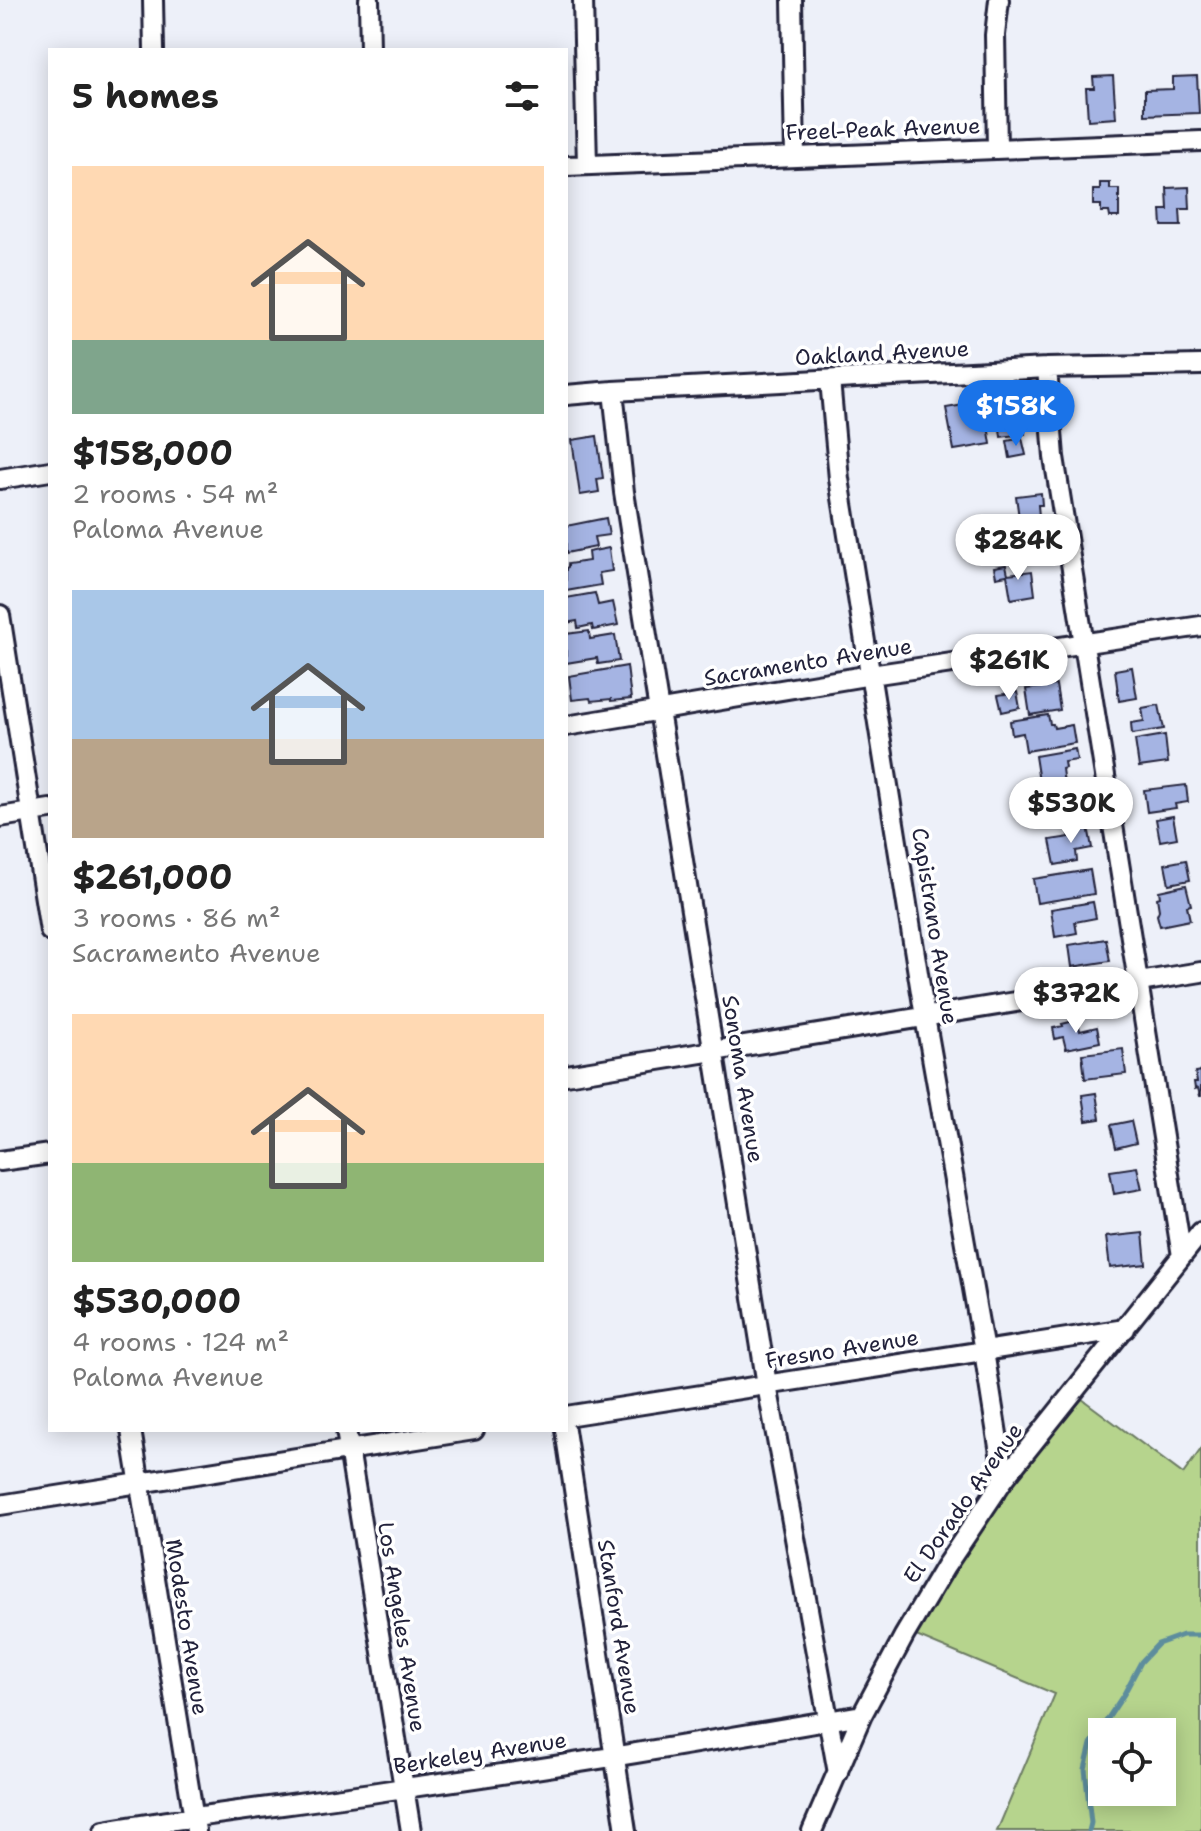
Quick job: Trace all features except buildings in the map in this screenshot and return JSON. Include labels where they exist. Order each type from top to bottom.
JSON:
[{"type":"street","points":[[153,0],[154,48]]},
{"type":"street","points":[[369,0],[370,48]]},
{"type":"street","points":[[583,0],[587,165]]},
{"type":"street","points":[[792,0],[795,157]]},
{"type":"street","points":[[997,148],[995,35],[999,0]]},
{"type":"street","name":"Freel-Peak Avenue","points":[[568,166],[1201,141]]},
{"type":"street","name":"Oakland Avenue","points":[[568,395],[1047,368],[1201,365]]},
{"type":"street","points":[[1047,368],[1054,457],[1182,1256]]},
{"type":"street","name":"Capistrano Avenue","points":[[830,380],[839,479],[925,1017],[1004,1479]]},
{"type":"street","name":"Sonoma Avenue","points":[[613,391],[624,492],[767,1385],[838,1773]]},
{"type":"street","points":[[0,479],[48,471]]},
{"type":"street","points":[[0,615],[41,810],[48,904]]},
{"type":"street","name":"Sacramento Avenue","points":[[568,726],[871,675],[1201,626]]},
{"type":"street","points":[[0,817],[41,810]]},
{"type":"street","points":[[568,1075],[1201,972]]},
{"type":"street","points":[[0,1161],[48,1154]]},
{"type":"street","name":"El Dorado Avenue","points":[[812,1831],[862,1715],[945,1567],[1004,1479],[1201,1232]]},
{"type":"street","name":"Fresno Avenue","points":[[568,1416],[1125,1329]]},
{"type":"street","name":"Modesto Avenue","points":[[131,1432],[195,1823]]},
{"type":"street","name":"Los Angeles Avenue","points":[[346,1432],[411,1831]]},
{"type":"street","points":[[0,1505],[461,1432]]},
{"type":"street","name":"Stanford Avenue","points":[[565,1432],[626,1831]]},
{"type":"street","name":"Berkeley Avenue","points":[[104,1831],[195,1823],[862,1715]]},
{"type":"green space","points":[[1082,1399],[1183,1474],[1201,1449],[1201,1831],[997,1831],[1055,1694],[909,1633],[941,1579]]},
{"type":"waterway","points":[[1089,1831],[1091,1823],[1085,1769],[1091,1744],[1141,1662],[1158,1644],[1183,1635],[1201,1635]]}]
